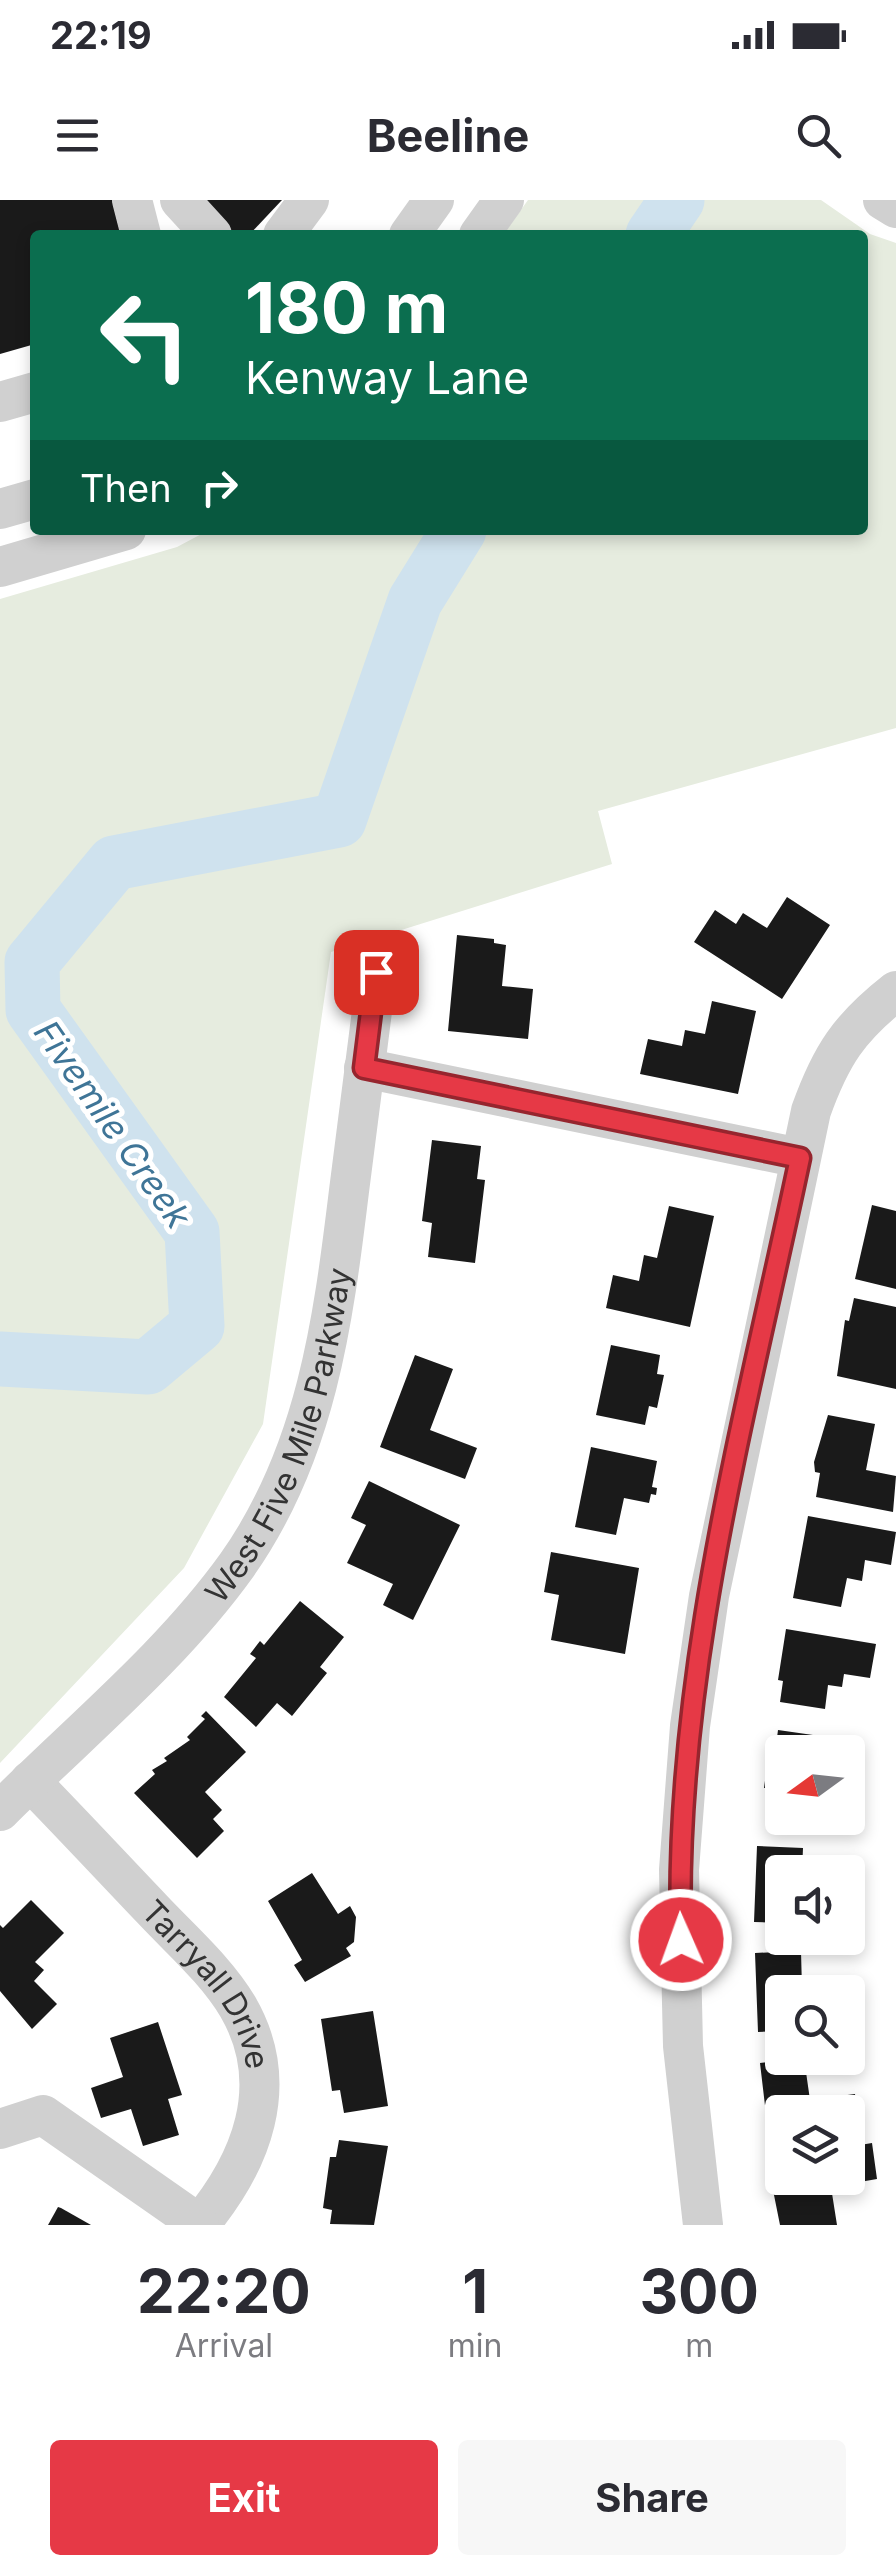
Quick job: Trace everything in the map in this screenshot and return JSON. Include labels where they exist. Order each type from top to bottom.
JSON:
[{"type":"street","points":[[132,200],[140,230]]},
{"type":"street","points":[[180,200],[207,230]]},
{"type":"street","points":[[287,230],[309,200]]},
{"type":"street","points":[[413,230],[434,200]]},
{"type":"street","points":[[483,230],[504,200]]},
{"type":"street","points":[[883,200],[896,208]]},
{"type":"street","points":[[0,402],[30,393]]},
{"type":"street","points":[[0,509],[30,500]]},
{"type":"street","points":[[0,567],[109,535]]},
{"type":"street","name":"West Five Mile Parkway","points":[[0,1811],[177,1639],[237,1564],[283,1487],[319,1390],[337,1291],[376,972]]},
{"type":"street","points":[[703,2225],[690,2131],[679,1870],[690,1726],[709,1596],[800,1158],[827,1066],[857,1022],[896,992]]},
{"type":"street","points":[[364,1068],[800,1158]]},
{"type":"street","name":"Tarryall Drive","points":[[30,1780],[211,1971],[239,2009],[257,2063],[257,2115],[248,2154],[230,2188],[199,2224]]},
{"type":"street","points":[[0,2129],[43,2116],[199,2224]]},
{"type":"shaded area","points":[[528,200],[821,200],[864,230],[507,230]]},
{"type":"shaded area","points":[[868,233],[896,243],[896,728],[598,811],[612,864],[331,952],[263,1424],[184,1568],[0,1763],[0,599],[177,547],[200,535],[868,535]]},
{"type":"building","points":[[0,200],[112,200],[120,230],[30,230],[30,345],[0,354]]},
{"type":"building","points":[[197,200],[282,200],[254,230],[230,230]]},
{"type":"building","points":[[787,897],[830,925],[782,999],[694,942],[715,910],[736,924],[743,913],[767,928]]},
{"type":"building","points":[[457,935],[494,939],[494,943],[506,945],[502,986],[533,989],[528,1039],[448,1031]]},
{"type":"building","points":[[712,1001],[756,1011],[738,1094],[640,1074],[648,1039],[682,1046],[685,1030],[705,1034]]},
{"type":"building","points":[[432,1140],[481,1146],[477,1179],[485,1180],[475,1263],[428,1257],[432,1223],[422,1221]]},
{"type":"building","points":[[872,1205],[896,1211],[896,1289],[855,1279]]},
{"type":"building","points":[[669,1206],[714,1216],[690,1327],[606,1308],[613,1275],[639,1281],[644,1255],[657,1258]]},
{"type":"building","points":[[854,1298],[896,1307],[896,1389],[837,1376],[845,1320],[849,1321]]},
{"type":"building","points":[[611,1345],[660,1355],[657,1374],[664,1375],[657,1408],[649,1406],[645,1425],[596,1415]]},
{"type":"building","points":[[415,1355],[453,1369],[430,1430],[477,1448],[465,1479],[380,1447]]},
{"type":"building","points":[[828,1415],[875,1424],[866,1470],[896,1476],[893,1512],[816,1497],[820,1473],[815,1472],[814,1462]]},
{"type":"building","points":[[591,1447],[657,1461],[652,1487],[657,1488],[656,1495],[651,1494],[649,1503],[624,1498],[616,1535],[575,1527]]},
{"type":"building","points":[[369,1481],[460,1525],[413,1620],[383,1605],[393,1584],[347,1563],[366,1525],[351,1518]]},
{"type":"building","points":[[808,1516],[896,1532],[891,1565],[865,1560],[862,1581],[847,1578],[841,1607],[793,1598]]},
{"type":"building","points":[[551,1552],[639,1568],[625,1654],[551,1640],[559,1595],[544,1592]]},
{"type":"building","points":[[300,1601],[344,1637],[320,1667],[327,1673],[292,1716],[277,1703],[256,1727],[224,1697],[256,1658],[250,1654],[260,1641],[264,1645]]},
{"type":"building","points":[[786,1629],[876,1644],[870,1678],[844,1674],[842,1687],[828,1685],[825,1709],[780,1702],[783,1681],[778,1680]]},
{"type":"building","points":[[206,1711],[246,1752],[205,1792],[222,1810],[213,1819],[224,1831],[197,1858],[134,1793],[155,1774],[152,1770],[167,1761],[164,1758],[190,1740],[187,1737],[205,1719],[201,1716]]},
{"type":"building","points":[[778,1730],[813,1735],[777,1735]]},
{"type":"building","points":[[757,1846],[803,1848],[803,1855],[765,1855],[765,1922],[754,1922]]},
{"type":"building","points":[[312,1873],[338,1914],[350,1906],[356,1917],[354,1942],[346,1948],[351,1956],[305,1982],[294,1965],[302,1960],[268,1901]]},
{"type":"building","points":[[31,1900],[64,1933],[35,1962],[44,1970],[34,1981],[57,2004],[32,2029],[0,1991],[0,1925],[3,1928]]},
{"type":"building","points":[[755,1953],[801,1955],[802,1975],[765,1975],[765,2032],[758,2032]]},
{"type":"building","points":[[373,2011],[388,2106],[344,2113],[340,2090],[332,2091],[321,2019]]},
{"type":"building","points":[[158,2022],[182,2095],[168,2099],[179,2135],[143,2146],[131,2109],[101,2118],[91,2088],[123,2077],[110,2038]]},
{"type":"building","points":[[765,2062],[765,2075],[806,2075],[809,2095],[765,2095],[765,2106],[760,2063]]},
{"type":"building","points":[[339,2140],[388,2146],[374,2225],[330,2224],[332,2210],[323,2208],[330,2157],[336,2157]]},
{"type":"building","points":[[872,2143],[877,2179],[865,2181],[865,2144]]},
{"type":"building","points":[[774,2195],[832,2195],[837,2225],[780,2225]]},
{"type":"building","points":[[61,2208],[91,2225],[48,2225]]},
{"type":"waterway","name":"Fivemile Creek","points":[[656,230],[677,200]]},
{"type":"waterway","name":"Fivemile Creek","points":[[0,1359],[148,1367],[197,1326],[192,1232],[33,1010],[32,962],[114,863],[339,820],[415,601],[456,535]]},
{"type":"route","points":[[376,972],[364,1068],[800,1158],[709,1596],[690,1726],[679,1870],[681,1940]]}]
